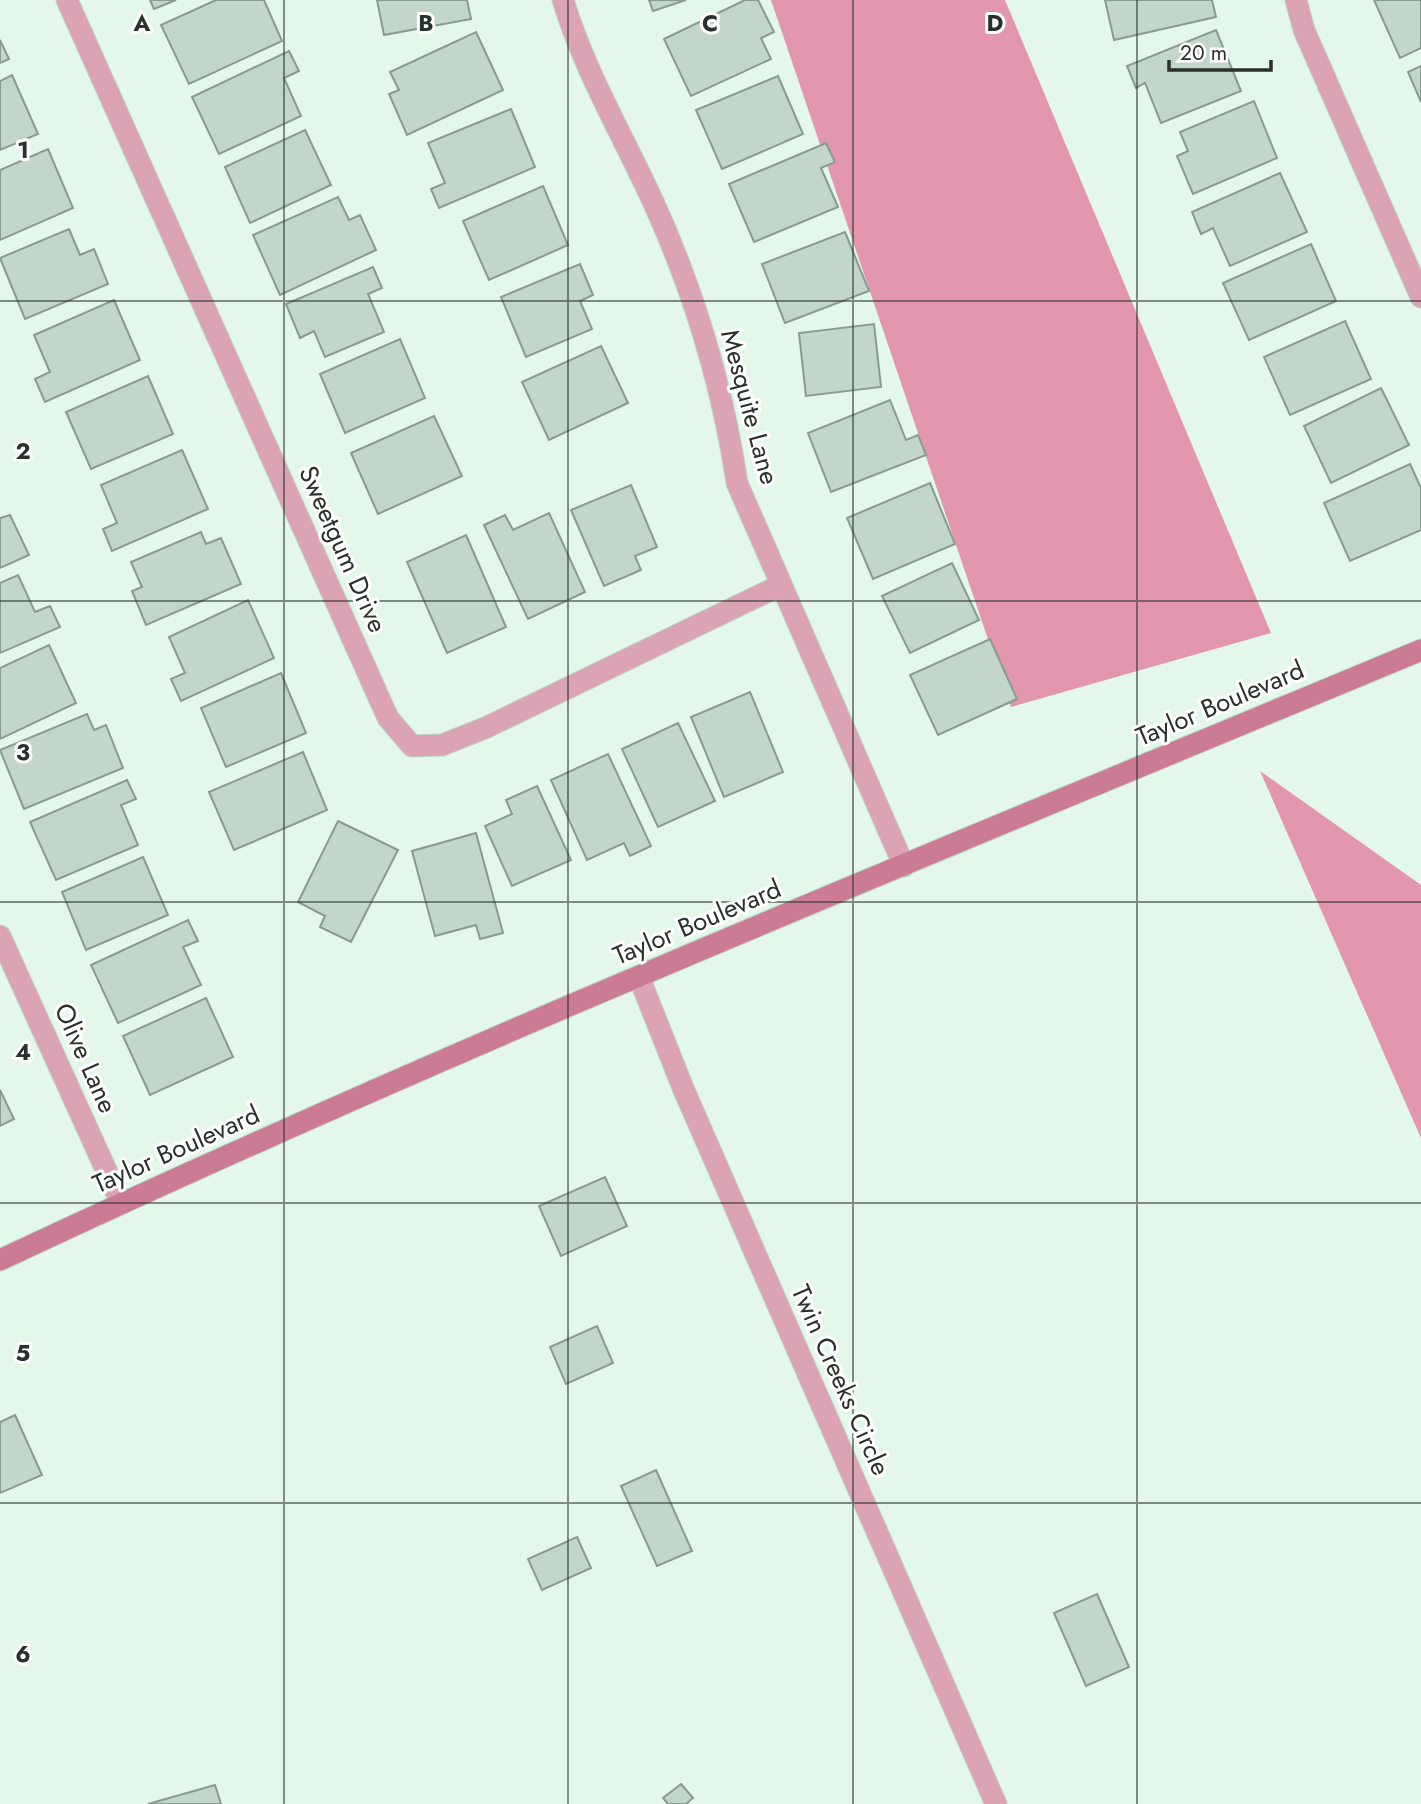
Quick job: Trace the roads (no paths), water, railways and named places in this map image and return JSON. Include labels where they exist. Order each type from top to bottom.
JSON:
[{"type":"street","name":"Sweetgum Drive","points":[[67,0],[388,718],[412,746],[442,745],[485,728],[781,585]]},
{"type":"street","name":"Mesquite Lane","points":[[563,0],[576,43],[657,210],[691,299],[728,422],[737,483],[904,866]]},
{"type":"street","points":[[1296,0],[1304,30],[1421,297]]},
{"type":"street","name":"Taylor Boulevard","points":[[0,1260],[121,1203],[639,977],[1421,650]]},
{"type":"street","name":"Olive Lane","points":[[0,936],[121,1203]]},
{"type":"street","name":"Twin Creeks Circle","points":[[639,977],[683,1088],[996,1804]]}]
